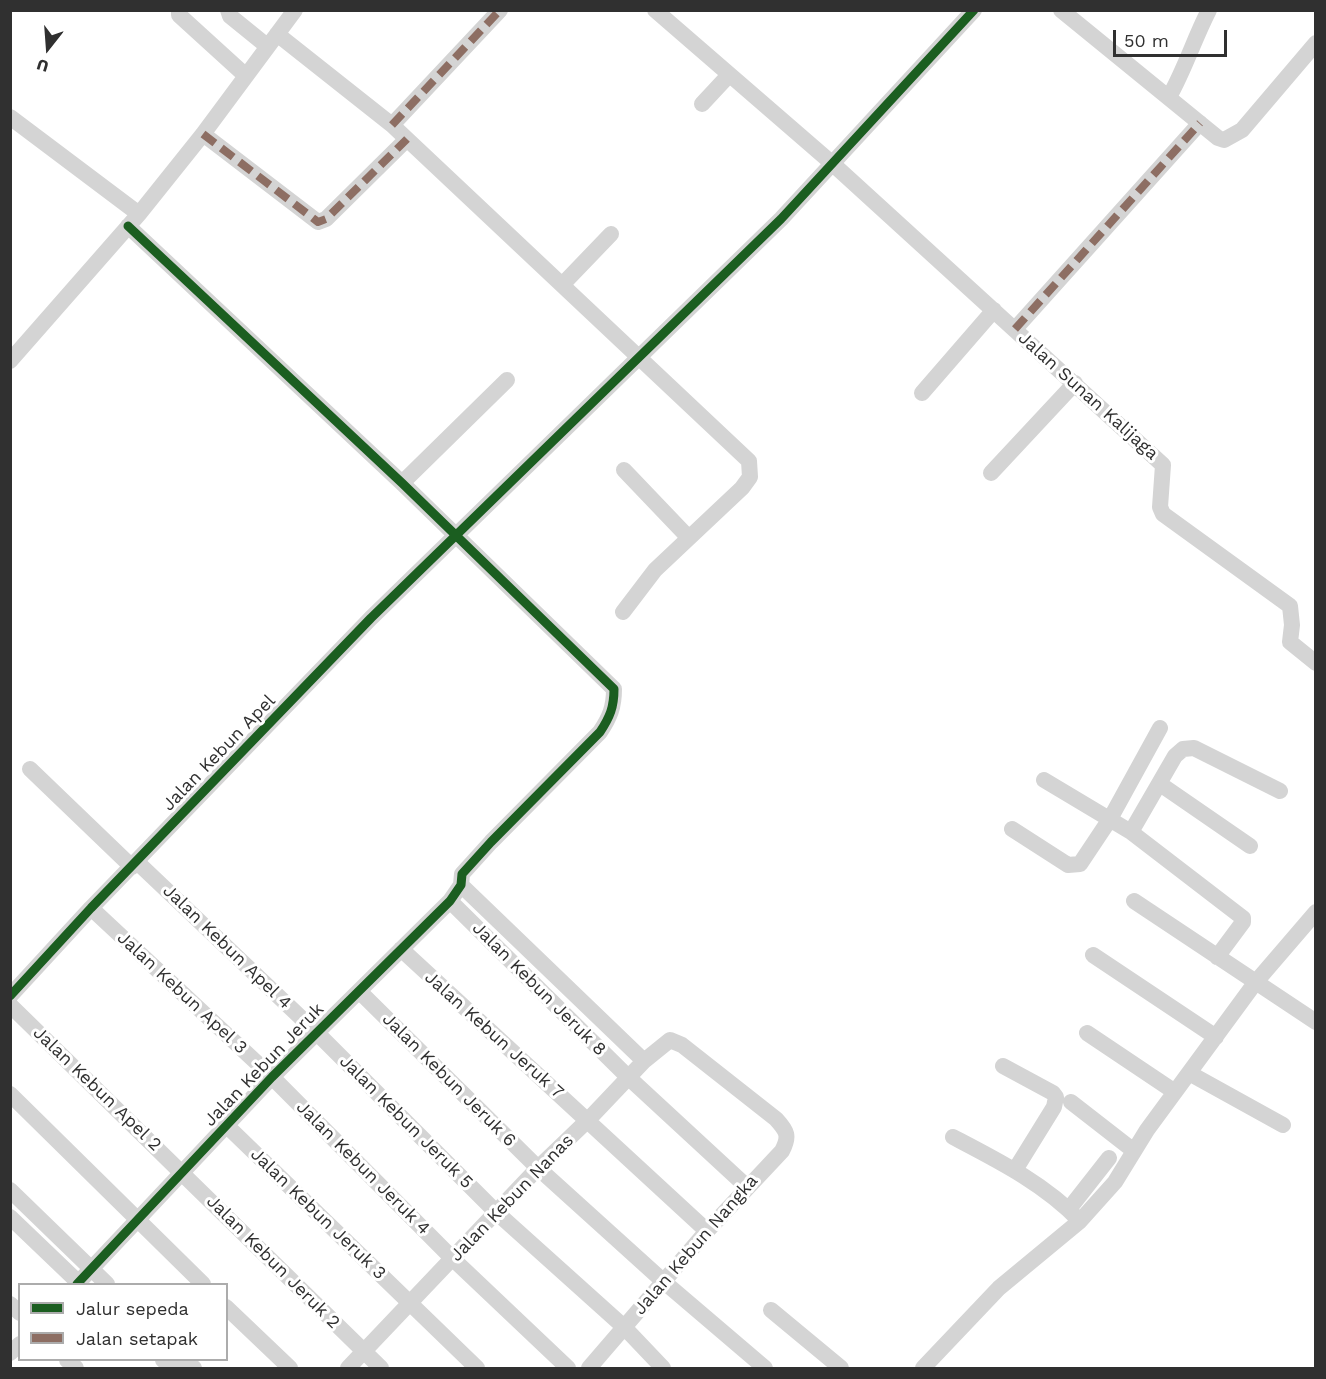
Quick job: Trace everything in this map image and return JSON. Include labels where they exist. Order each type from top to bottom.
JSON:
[{"type":"street","points":[[179,10],[179,15],[246,76]]},
{"type":"street","points":[[228,10],[230,16],[272,40],[392,125],[749,461],[750,477],[742,488],[687,537],[655,570],[623,612]]},
{"type":"street","points":[[10,361],[133,220],[203,134],[295,10]]},
{"type":"street","points":[[392,125],[500,10]]},
{"type":"street","name":"Jalan Sunan Kalijaga","points":[[655,10],[834,165],[1163,465],[1160,507],[1163,514],[1286,602],[1292,615],[1290,642],[1316,663]]},
{"type":"street","name":"Jalan Kebun Apel","points":[[10,996],[91,908],[371,618],[641,358],[834,165],[974,10]]},
{"type":"street","points":[[1061,10],[1218,138],[1230,139],[1242,130],[1316,43]]},
{"type":"street","points":[[1169,97],[1185,70],[1191,45],[1209,10]]},
{"type":"street","points":[[702,104],[729,75]]},
{"type":"street","points":[[10,117],[133,220],[455,535]]},
{"type":"street","points":[[1015,328],[1200,123]]},
{"type":"street","points":[[203,134],[318,222],[326,219],[407,139]]},
{"type":"street","points":[[562,285],[611,234]]},
{"type":"street","points":[[922,393],[994,310]]},
{"type":"street","points":[[402,483],[507,380]]},
{"type":"street","points":[[991,473],[1075,383]]},
{"type":"street","points":[[624,470],[687,537]]},
{"type":"street","name":"Jalan Kebun Jeruk","points":[[79,1283],[272,1077],[450,901],[461,885],[462,874],[600,732],[610,718],[614,703],[614,689],[455,535]]},
{"type":"street","points":[[1012,829],[1068,865],[1080,864],[1110,819],[1160,729]]},
{"type":"street","points":[[1131,832],[1175,756],[1182,749],[1194,748],[1280,791]]},
{"type":"street","name":"Jalan Kebun Apel 4","points":[[30,769],[316,1032]]},
{"type":"street","points":[[1044,780],[1131,832],[1243,918],[1243,922],[1217,957]]},
{"type":"street","points":[[1160,784],[1250,846]]},
{"type":"street","points":[[461,885],[644,1061]]},
{"type":"street","name":"Jalan Kebun Jeruk 8","points":[[450,901],[628,1077],[746,1186]]},
{"type":"street","points":[[1134,901],[1316,1022]]},
{"type":"street","name":"Jalan Kebun Apel 3","points":[[91,908],[272,1077]]},
{"type":"street","points":[[923,1368],[999,1288],[1075,1215],[1115,1182],[1134,1150],[1255,983],[1316,912]]},
{"type":"street","name":"Jalan Kebun Jeruk 7","points":[[401,949],[706,1230]]},
{"type":"street","points":[[1093,955],[1216,1037]]},
{"type":"street","name":"Jalan Kebun Jeruk 6","points":[[360,992],[538,1168],[663,1281],[765,1368]]},
{"type":"street","name":"Jalan Kebun Apel 2","points":[[10,1005],[183,1172]]},
{"type":"street","name":"Jalan Kebun Jeruk 5","points":[[316,1032],[496,1212],[624,1327],[663,1368]]},
{"type":"street","points":[[1087,1033],[1175,1092]]},
{"type":"street","name":"Jalan Kebun Nanas","points":[[348,1368],[538,1168],[664,1042],[670,1040],[682,1045],[776,1119]]},
{"type":"street","points":[[1003,1066],[1053,1093],[1056,1097],[1054,1107],[1015,1170]]},
{"type":"street","points":[[1189,1073],[1283,1125]]},
{"type":"street","name":"Jalan Kebun Jeruk 4","points":[[272,1077],[453,1259],[568,1368]]},
{"type":"street","points":[[10,1094],[202,1283]]},
{"type":"street","points":[[1071,1102],[1134,1150]]},
{"type":"street","name":"Jalan Kebun Nangka","points":[[589,1368],[706,1230],[782,1151],[787,1141],[787,1131],[776,1119]]},
{"type":"street","name":"Jalan Kebun Jeruk 3","points":[[227,1126],[477,1368]]},
{"type":"street","points":[[953,1137],[1015,1170],[1075,1215]]},
{"type":"street","points":[[1075,1215],[1110,1158]]},
{"type":"street","name":"Jalan Kebun Jeruk 2","points":[[183,1172],[381,1368]]},
{"type":"street","points":[[10,1191],[106,1283]]},
{"type":"street","points":[[10,1217],[77,1283]]},
{"type":"street","points":[[228,1309],[290,1368]]},
{"type":"street","points":[[771,1310],[841,1368]]},
{"type":"marked path","points":[[392,125],[500,10]]},
{"type":"marked path","points":[[1015,329],[1200,123]]},
{"type":"marked path","points":[[203,134],[318,222],[326,219],[407,139]]},
{"type":"cycle path","points":[[10,996],[91,908],[371,618],[781,219],[974,10]]},
{"type":"cycle path","points":[[78,1283],[272,1077],[450,901],[461,885],[462,874],[600,732],[611,712],[614,695],[614,689],[402,483],[128,226]]}]
